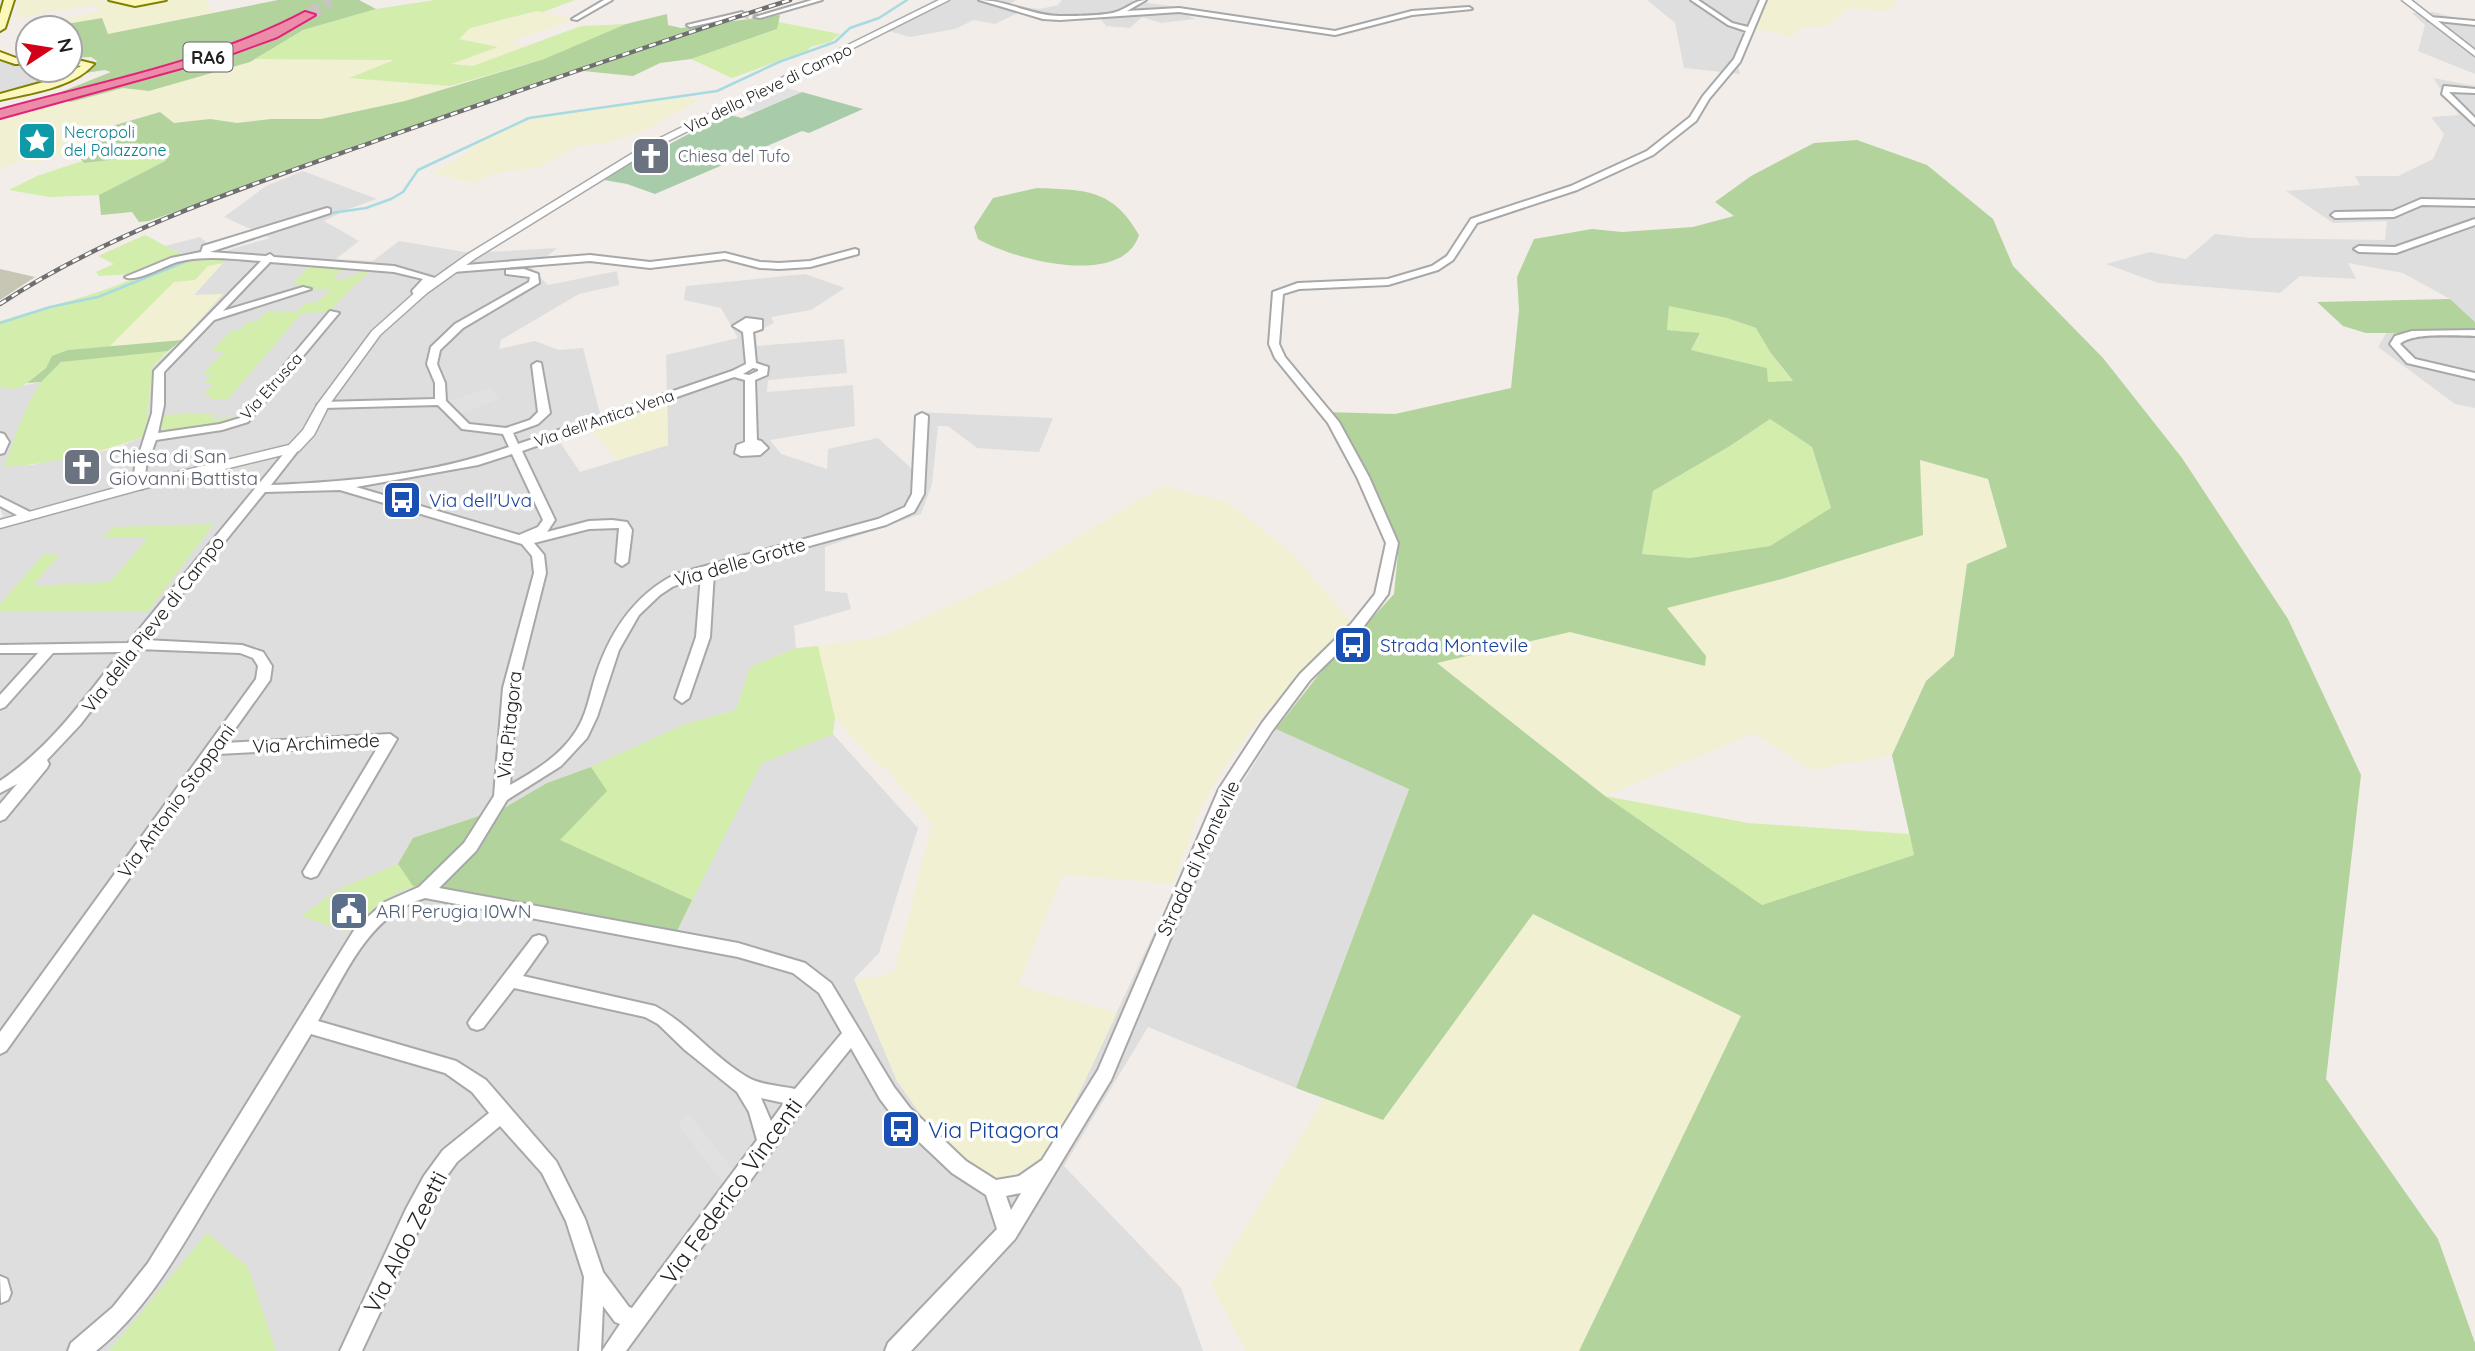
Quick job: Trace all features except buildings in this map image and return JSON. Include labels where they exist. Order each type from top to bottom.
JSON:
[{"type":"highway","name":"RA6","points":[[102,86],[218,50],[260,33],[294,14]]},
{"type":"highway","name":"RA6","points":[[0,113],[229,50],[309,16]]},
{"type":"main road","points":[[1,27],[9,0]]},
{"type":"main road","points":[[114,0],[135,3],[161,0]]},
{"type":"main road","points":[[0,97],[41,84]]},
{"type":"street","points":[[575,19],[608,0]]},
{"type":"street","points":[[758,17],[819,0]]},
{"type":"street","name":"Via della Pieve di Campo","points":[[0,788],[53,749],[133,646],[309,432],[323,405],[376,333],[418,295],[549,207],[649,147],[945,0]]},
{"type":"street","points":[[982,0],[1043,17],[1179,10],[1335,33],[1412,13],[1469,9]]},
{"type":"street","points":[[1115,15],[1143,0]]},
{"type":"street","points":[[1694,0],[1730,24],[1750,30]]},
{"type":"street","name":"Strada di Montevile","points":[[896,1351],[1009,1232],[1105,1074],[1224,793],[1267,727],[1305,677],[1356,627],[1381,594],[1392,543],[1363,477],[1333,422],[1280,358],[1274,344],[1278,292],[1298,286],[1388,282],[1435,268],[1450,258],[1474,221],[1574,188],[1650,153],[1693,119],[1706,97],[1737,60],[1763,0]]},
{"type":"street","points":[[2406,0],[2475,54]]},
{"type":"street","points":[[691,25],[742,14]]},
{"type":"street","points":[[2430,19],[2475,23]]},
{"type":"street","points":[[2475,91],[2447,88],[2445,92],[2475,123]]},
{"type":"street","points":[[2335,215],[2395,214],[2421,202],[2475,203]]},
{"type":"street","points":[[205,254],[206,248],[327,211]]},
{"type":"street","points":[[2359,248],[2396,250],[2475,222]]},
{"type":"street","points":[[449,272],[590,258],[650,265],[725,256],[760,265],[779,266],[810,264],[855,252]]},
{"type":"street","points":[[130,277],[174,260],[205,254],[270,257],[394,269],[430,278],[417,291],[418,295]]},
{"type":"street","points":[[138,486],[139,466],[151,437],[162,396],[159,371],[270,257]]},
{"type":"street","points":[[323,405],[441,402],[440,383],[432,364],[435,349],[459,326],[534,284],[535,276],[524,272],[449,272]]},
{"type":"street","points":[[210,318],[306,289]]},
{"type":"street","name":"Via Etrusca","points":[[151,437],[244,420],[334,313]]},
{"type":"street","points":[[736,373],[743,378],[750,378],[765,370],[763,367],[751,365],[748,330]]},
{"type":"street","points":[[2475,333],[2412,334],[2399,338],[2395,344],[2411,361],[2475,376]]},
{"type":"street","points":[[507,431],[534,422],[544,413],[537,365]]},
{"type":"street","name":"Via dell'Antica Vena","points":[[441,402],[466,427],[507,431],[515,449],[736,373],[738,369],[751,365]]},
{"type":"street","points":[[750,378],[751,443]]},
{"type":"street","name":"Via delle Grotte","points":[[502,796],[556,763],[581,735],[593,711],[607,664],[636,608],[660,586],[882,522],[910,509],[918,494],[922,416]]},
{"type":"street","points":[[0,436],[3,442],[0,451]]},
{"type":"street","points":[[0,524],[138,486],[294,448]]},
{"type":"street","points":[[262,489],[341,486],[478,462],[515,449],[549,520],[542,530],[523,540]]},
{"type":"street","points":[[248,459],[264,459],[275,473]]},
{"type":"street","points":[[341,486],[523,540],[586,526],[616,523],[623,525],[626,530],[622,562]]},
{"type":"street","points":[[0,501],[27,516]]},
{"type":"street","name":"Via Pitagora","points":[[425,892],[470,847],[502,796],[510,688],[540,573],[538,555],[523,540]]},
{"type":"street","points":[[682,698],[703,636],[708,570]]},
{"type":"street","points":[[0,649],[133,646]]},
{"type":"street","name":"Via Antonio Stoppani","points":[[0,1046],[263,680],[265,666],[258,655],[242,649],[133,646]]},
{"type":"street","points":[[0,704],[49,649]]},
{"type":"street","name":"Via Archimede","points":[[213,749],[390,739],[311,872]]},
{"type":"street","points":[[0,815],[53,749]]},
{"type":"street","points":[[79,1351],[124,1310],[149,1276],[307,1025],[362,932],[379,913],[395,902],[425,892],[738,950],[799,968],[825,988],[903,1114],[960,1167],[994,1189],[1009,1232]]},
{"type":"street","points":[[477,1023],[539,942]]},
{"type":"street","points":[[510,980],[649,1011],[664,1019],[691,1045],[744,1086],[758,1110],[768,1141]]},
{"type":"street","points":[[307,1025],[450,1067],[479,1086],[550,1167],[575,1219],[594,1276],[622,1315],[636,1319]]},
{"type":"street","name":"Via Federico Vincenti","points":[[613,1351],[799,1098],[852,1034]]},
{"type":"street","points":[[744,1086],[799,1098]]},
{"type":"street","name":"Via Aldo Zeetti","points":[[351,1351],[431,1182],[450,1156],[501,1114]]},
{"type":"street","name":"Strada di Montevile","points":[[994,1189],[1023,1184],[1049,1166]]},
{"type":"street","points":[[590,1351],[594,1276]]},
{"type":"shaded area","points":[[945,0],[1016,0],[1008,5],[1040,9],[1058,5],[1062,0],[1143,0],[1140,2],[1171,6],[1195,19],[1161,23],[1142,17],[1130,28],[1106,26],[1099,17],[1060,18],[1022,11],[995,24],[974,20],[955,29],[910,37],[885,30]]},
{"type":"shaded area","points":[[1647,0],[1765,0],[1737,60],[1740,74],[1684,68],[1675,23]]},
{"type":"shaded area","points":[[2433,12],[2475,23],[2475,74],[2418,51],[2425,25],[2412,13]]},
{"type":"shaded area","points":[[0,61],[14,61],[14,84],[36,84],[0,95]]},
{"type":"shaded area","points":[[2433,78],[2475,86],[2475,322],[2450,299],[2403,273],[2348,263],[2356,279],[2300,276],[2280,293],[2158,283],[2106,264],[2150,252],[2186,259],[2215,234],[2251,238],[2385,240],[2387,221],[2333,223],[2286,191],[2360,185],[2355,176],[2398,176],[2433,159],[2444,134],[2431,117],[2459,115]]},
{"type":"shaded area","points":[[786,88],[802,92],[755,112],[739,108]]},
{"type":"shaded area","points":[[303,171],[377,199],[324,221],[359,241],[336,259],[373,261],[399,241],[471,253],[557,248],[532,269],[548,285],[617,271],[619,285],[579,294],[501,340],[499,349],[535,341],[559,350],[583,348],[602,421],[557,438],[580,472],[668,445],[666,355],[738,338],[721,308],[684,300],[686,286],[805,274],[845,288],[811,310],[771,317],[774,323],[756,332],[757,346],[844,339],[847,373],[768,380],[767,392],[853,385],[855,426],[770,440],[781,454],[827,469],[828,449],[878,438],[912,469],[917,412],[1053,418],[1039,452],[977,448],[948,426],[938,426],[932,484],[921,514],[825,547],[825,591],[847,593],[851,609],[794,626],[796,648],[750,667],[736,710],[685,724],[586,769],[547,783],[506,807],[414,838],[438,887],[464,894],[677,930],[761,763],[833,734],[918,828],[879,953],[854,979],[897,1081],[932,1129],[996,1180],[1020,1174],[1052,1150],[1177,884],[1188,886],[1228,806],[1276,729],[1409,788],[1296,1088],[1148,1027],[1064,1166],[1181,1288],[1203,1351],[0,1351],[0,518],[3,516],[0,508],[0,389],[2,385],[7,389],[41,382],[5,466],[32,465],[113,449],[145,436],[153,366],[182,340],[222,295],[193,296],[225,260],[179,253],[165,246],[200,237],[218,253],[270,238],[224,217],[266,186]]},
{"type":"shaded area","points":[[0,269],[35,277],[0,300]]},
{"type":"shaded area","points":[[2387,332],[2475,333],[2475,408],[2455,404],[2378,347]]},
{"type":"shaded area","points":[[490,388],[499,399],[455,416],[442,403]]},
{"type":"shaded area","points":[[689,1114],[734,1171],[723,1183],[678,1125]]},
{"type":"green space","points":[[19,0],[207,0],[211,15],[108,34],[101,19],[84,21],[84,15],[100,12],[92,5],[39,14],[17,14]]},
{"type":"green space","points":[[278,0],[359,0],[376,9],[303,30],[250,62],[149,91],[123,88],[71,102],[51,96],[111,72],[105,70],[85,73],[97,61],[91,57],[84,57],[84,21],[102,18],[108,34]]},
{"type":"green space","points":[[435,0],[575,0],[543,12],[537,11],[470,28],[459,39],[498,47],[451,64],[473,66],[581,26],[626,24],[544,59],[450,86],[349,78],[394,60],[255,59],[303,30],[376,9]]},
{"type":"green space","points":[[1769,0],[1898,0],[1887,12],[1850,7],[1828,26],[1800,28],[1791,37],[1754,28]]},
{"type":"green space","points":[[537,11],[575,19],[510,42],[525,47],[473,66],[449,64],[497,47],[458,39],[470,28]]},
{"type":"green space","points":[[667,14],[668,25],[681,28],[780,15],[777,29],[691,59],[660,63],[633,76],[573,70],[149,221],[139,222],[132,212],[101,215],[99,195],[165,161],[171,153],[84,163],[80,158],[102,150],[87,141],[88,133],[160,112],[174,123],[210,119],[237,123],[271,119],[321,119],[405,101],[544,59],[626,24]]},
{"type":"green space","points":[[778,22],[840,34],[830,42],[810,47],[732,78],[691,59],[777,29]]},
{"type":"green space","points":[[255,59],[396,60],[351,78],[450,86],[405,101],[321,119],[271,119],[237,123],[210,119],[174,123],[160,111],[115,123],[87,141],[95,145],[34,163],[21,161],[0,169],[0,118],[123,88],[149,91]]},
{"type":"green space","points":[[802,92],[863,109],[809,133],[802,131],[655,194],[627,184],[604,180],[640,157],[654,160],[662,156],[653,153],[726,114],[742,118]]},
{"type":"green space","points":[[681,98],[700,99],[649,128],[616,141],[575,147],[540,167],[492,174],[474,183],[433,173],[487,137],[523,121],[560,112]]},
{"type":"green space","points":[[1857,140],[1927,165],[1993,219],[2013,266],[2103,358],[2182,458],[2288,619],[2361,775],[2326,1079],[2438,1239],[2475,1343],[2475,1351],[1579,1351],[1741,1016],[1533,914],[1383,1120],[1296,1088],[1409,789],[1276,729],[1356,627],[1362,629],[1394,594],[1398,553],[1324,412],[1395,414],[1511,388],[1519,310],[1517,277],[1534,239],[1592,229],[1622,232],[1693,227],[1734,216],[1715,202],[1751,176],[1814,143]],"holes":[[[1669,306],[1727,318],[1756,328],[1770,352],[1793,381],[1768,382],[1767,368],[1691,350],[1700,333],[1667,330]],[[1770,419],[1812,447],[1831,508],[1770,546],[1690,558],[1642,554],[1653,491]],[[1920,460],[1988,479],[2007,547],[1967,564],[1954,656],[1926,681],[1892,755],[1914,855],[1762,905],[1605,796],[1437,663],[1570,632],[1705,666],[1706,656],[1667,608],[1782,579],[1923,535]]]},
{"type":"green space","points":[[172,152],[165,161],[99,195],[49,197],[9,190],[37,176],[82,161],[85,163]]},
{"type":"green space","points":[[1037,188],[1084,192],[1108,200],[1129,220],[1139,235],[1129,251],[1111,261],[1090,265],[1039,261],[978,239],[974,227],[993,198]]},
{"type":"green space","points":[[145,235],[179,253],[190,254],[130,274],[99,276],[96,272],[114,264],[98,256]]},
{"type":"green space","points":[[206,257],[226,260],[208,266],[195,280],[174,282],[109,347],[68,350],[19,388],[7,389],[2,386],[0,389],[0,321],[118,285],[165,266]]},
{"type":"green space","points":[[223,263],[194,295],[223,294],[182,340],[109,347],[174,282],[195,280],[208,266]]},
{"type":"green space","points":[[311,264],[346,267],[332,280],[371,270],[328,312],[302,313],[228,399],[209,400],[212,395],[204,395],[213,384],[203,384],[212,375],[203,374],[224,352],[211,352],[230,331],[240,330],[247,322],[257,321],[267,312],[298,311],[305,303],[318,302],[331,290],[311,289],[293,283]]},
{"type":"green space","points":[[2450,299],[2475,322],[2475,333],[2366,333],[2343,326],[2317,302]]},
{"type":"green space","points":[[1669,305],[1727,318],[1756,328],[1793,382],[1768,382],[1767,368],[1691,350],[1700,334],[1667,330]]},
{"type":"green space","points":[[182,340],[168,351],[61,362],[41,382],[27,383],[46,368],[52,356],[68,350]]},
{"type":"green space","points":[[168,351],[153,366],[145,436],[76,457],[4,467],[33,395],[50,370],[67,361]]},
{"type":"green space","points":[[667,400],[668,445],[618,460],[589,428]]},
{"type":"green space","points":[[214,413],[211,419],[243,417],[231,424],[157,434],[161,415]]},
{"type":"green space","points":[[1770,419],[1812,447],[1831,509],[1770,546],[1690,558],[1642,554],[1653,491]]},
{"type":"green space","points":[[1920,460],[1988,479],[2007,547],[1961,650],[1926,681],[1892,755],[1811,770],[1754,733],[1605,796],[1436,663],[1570,632],[1705,666],[1706,656],[1666,608],[1782,579]]},
{"type":"green space","points":[[1162,486],[1228,502],[1292,553],[1351,622],[1257,722],[1220,773],[1197,817],[1173,884],[1063,874],[1018,985],[1117,1013],[1052,1150],[1034,1166],[996,1180],[967,1164],[931,1129],[897,1081],[854,979],[879,978],[895,970],[932,823],[887,769],[874,761],[835,718],[818,646],[881,637],[1014,576]]},
{"type":"green space","points":[[214,524],[148,611],[0,612],[0,604],[44,554],[60,555],[32,586],[110,582],[148,538],[104,537],[113,527]]},
{"type":"green space","points":[[818,646],[835,718],[833,734],[761,764],[677,931],[428,887],[415,887],[397,893],[347,932],[301,916],[339,889],[398,864],[413,838],[506,807],[547,783],[586,769],[685,724],[736,710],[750,667],[796,648]]},
{"type":"green space","points":[[591,767],[607,791],[560,840],[692,900],[677,931],[516,906],[438,887],[413,886],[398,864],[413,838],[506,807],[547,783]]},
{"type":"green space","points":[[1605,796],[1748,823],[1909,834],[1914,855],[1762,905]]},
{"type":"green space","points":[[1533,914],[1742,1016],[1579,1351],[1246,1351],[1211,1284],[1324,1099],[1383,1120]]},
{"type":"green space","points":[[207,1233],[248,1267],[276,1351],[109,1351]]},
{"type":"waterway","points":[[325,214],[366,208],[391,199],[403,192],[418,170],[529,118],[717,91],[779,62],[835,42],[850,28],[879,18],[907,0]]},
{"type":"waterway","points":[[217,250],[271,233],[283,226]]},
{"type":"waterway","points":[[0,323],[50,307],[98,297],[192,259]]},
{"type":"tunnel","points":[[309,15],[330,0]]},
{"type":"tunnel","points":[[742,14],[758,17]]},
{"type":"railway","points":[[0,304],[91,252],[236,191],[586,68],[790,0]]},
{"type":"place","name":"Necropoli del Palazzone","points":[[37,141]]},
{"type":"place","name":"Chiesa del Tufo","points":[[651,156]]},
{"type":"place","name":"Chiesa di San Giovanni Battista","points":[[82,467]]},
{"type":"place","name":"Via dell'Uva","points":[[402,500]]},
{"type":"place","name":"Strada Montevile","points":[[1353,645]]},
{"type":"place","name":"ARI Perugia I0WN","points":[[349,911]]},
{"type":"place","name":"Via Pitagora","points":[[901,1129]]}]
